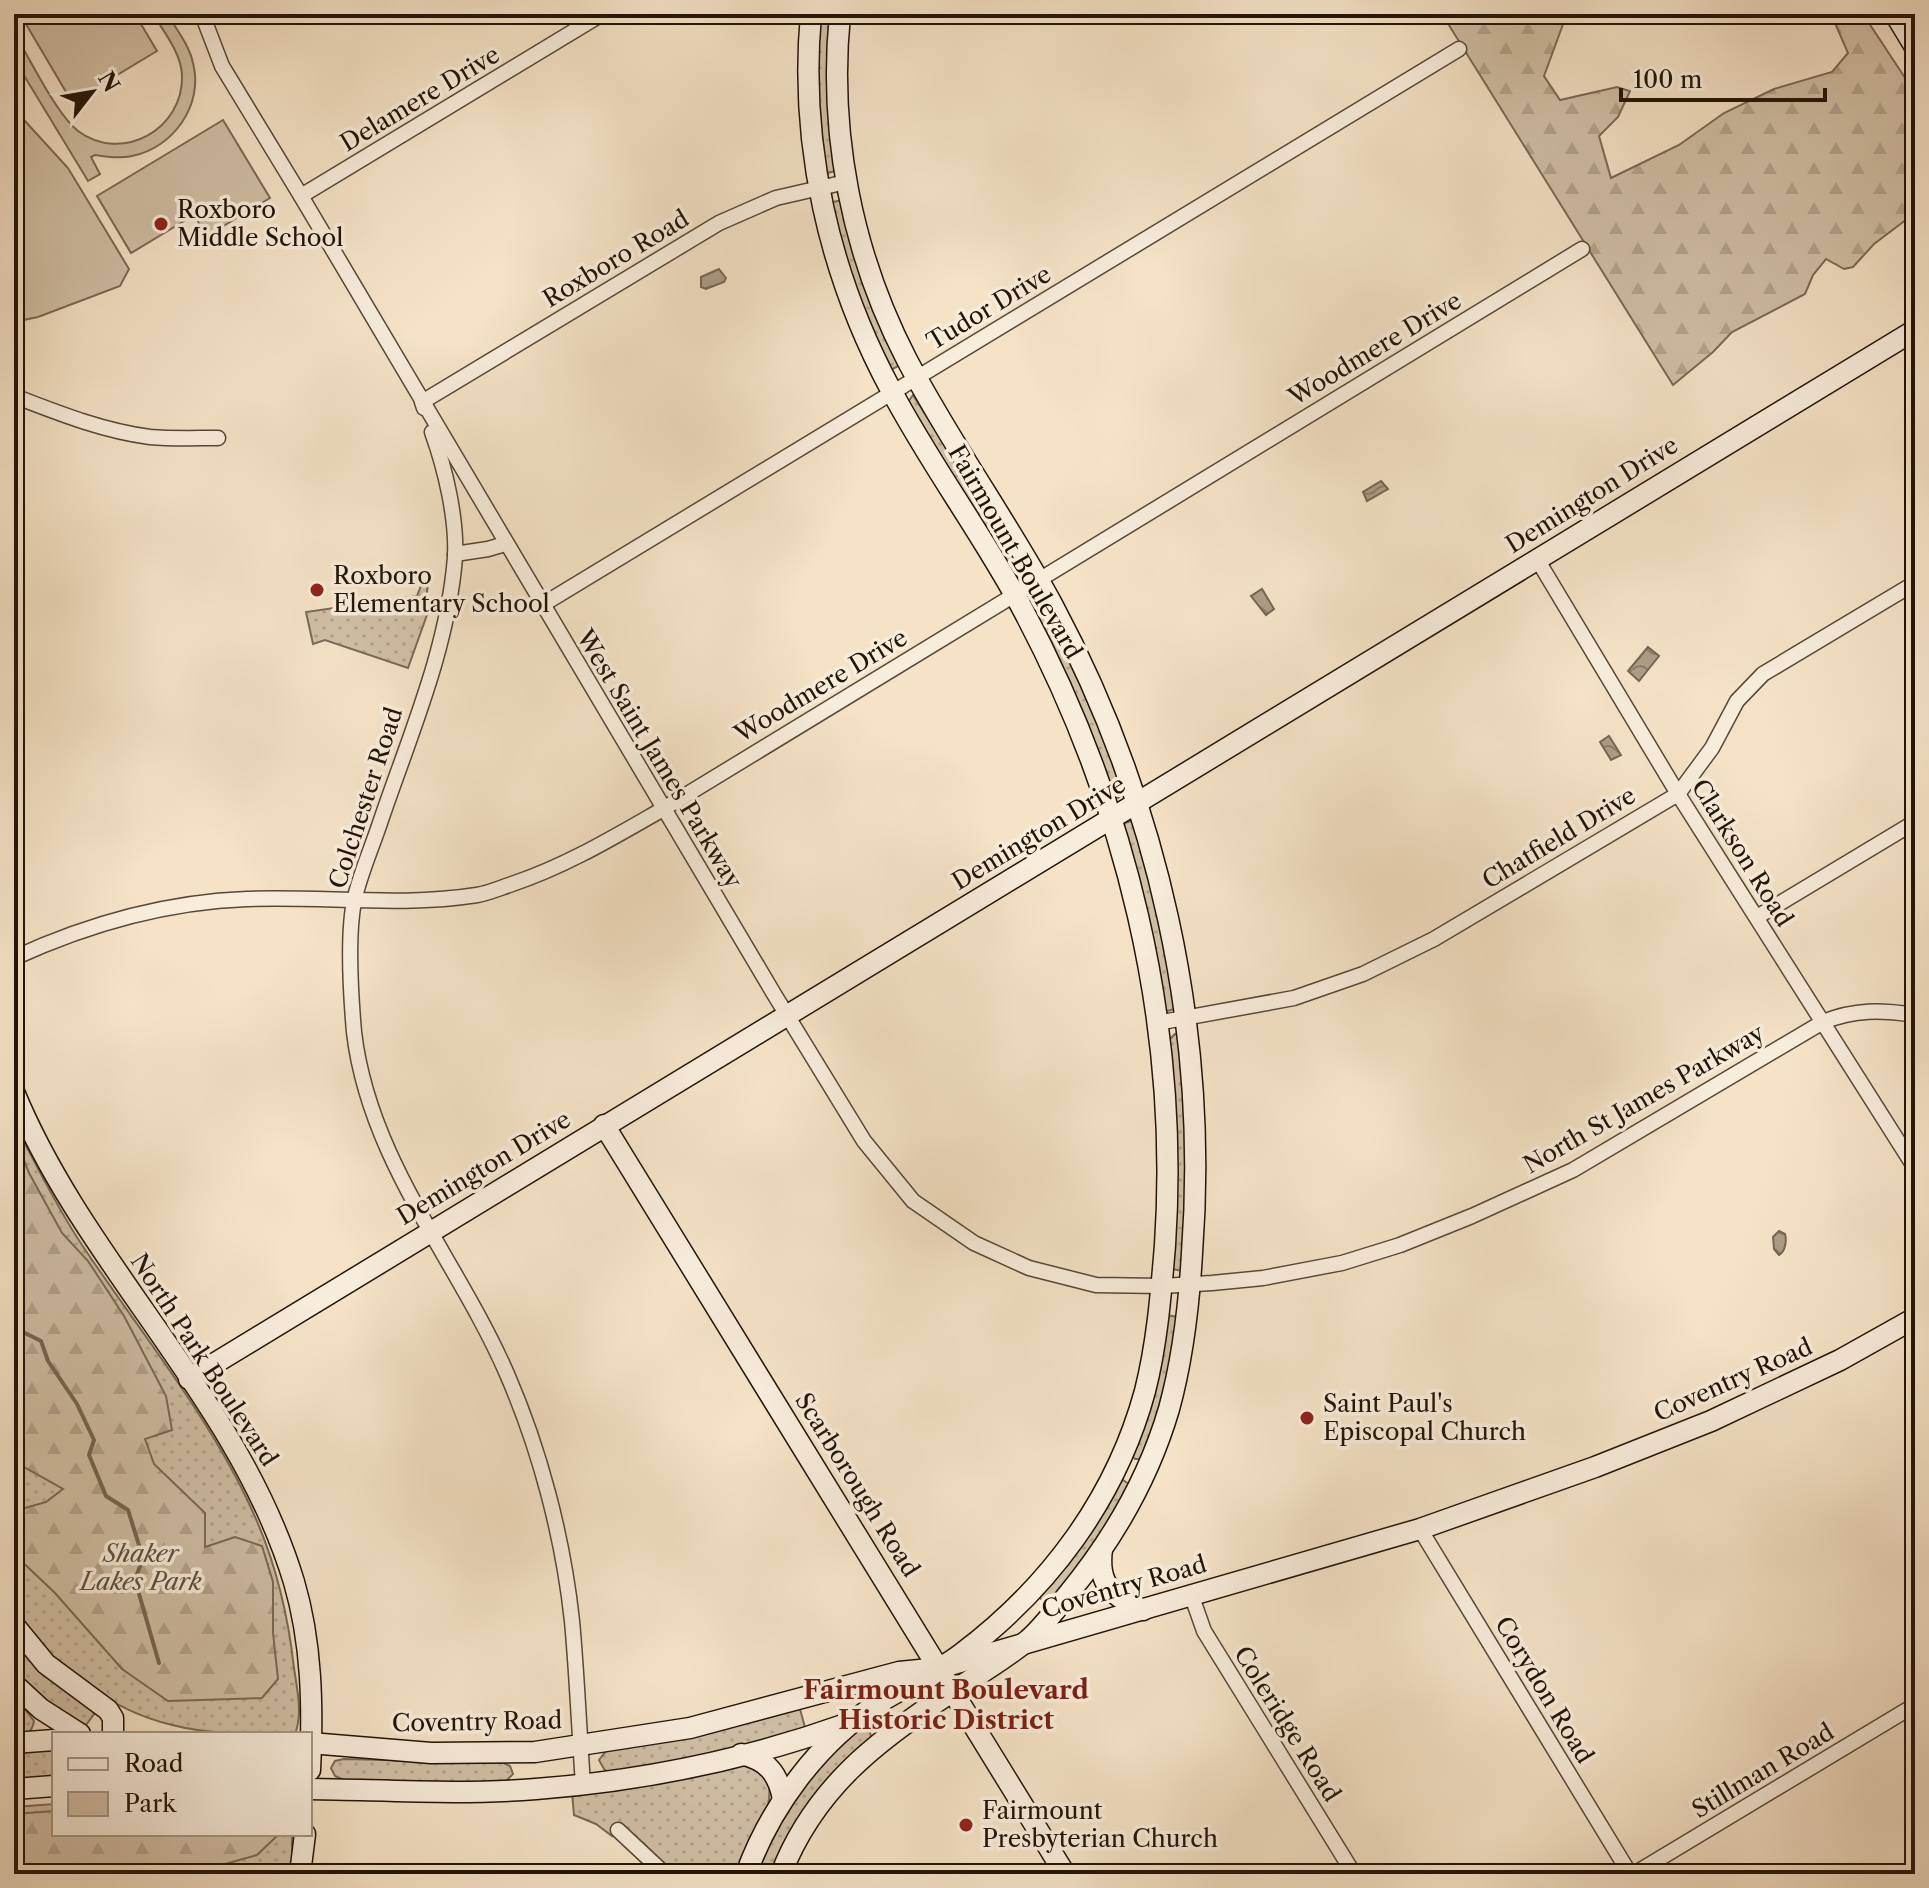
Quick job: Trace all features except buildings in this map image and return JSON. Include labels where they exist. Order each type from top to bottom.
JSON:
[{"type":"main road","name":"Fairmount Boulevard","points":[[746,1874],[783,1799],[815,1759],[854,1721],[968,1648],[1023,1600],[1076,1538],[1118,1465],[1145,1391],[1162,1286],[1166,1219],[1167,1142],[1157,1023],[1139,919],[1112,819],[1069,703],[1014,594],[892,392],[863,334],[845,288],[819,188],[808,96],[811,14]]},
{"type":"main road","name":"Fairmount Boulevard","points":[[781,1874],[801,1832],[839,1780],[878,1743],[1025,1642],[1045,1622],[1102,1549],[1143,1478],[1168,1413],[1177,1376],[1190,1285],[1196,1160],[1186,1019],[1163,895],[1138,804],[1086,671],[1038,579],[917,377],[877,292],[846,182],[837,91],[840,14]]},
{"type":"main road","points":[[1895,14],[1915,47]]},
{"type":"main road","name":"Demington Drive","points":[[189,1379],[1915,330]]},
{"type":"main road","name":"North Park Boulevard","points":[[14,1092],[68,1197],[244,1463],[275,1528],[294,1584],[309,1661],[311,1732]]},
{"type":"main road","name":"Scarborough Road","points":[[604,1125],[1065,1874]]},
{"type":"main road","name":"Coventry Road","points":[[312,1744],[431,1753],[535,1752],[690,1728],[899,1672],[940,1668],[1420,1529],[1603,1464],[1711,1421],[1849,1356],[1915,1318]]},
{"type":"main road","points":[[1118,1465],[1143,1478]]},
{"type":"main road","points":[[1102,1549],[1101,1570],[1106,1585],[1118,1597],[1143,1610]]},
{"type":"main road","points":[[1023,1600],[1028,1614],[1071,1629]]},
{"type":"main road","points":[[14,1625],[46,1664],[108,1710],[113,1718],[113,1732]]},
{"type":"main road","points":[[14,1684],[41,1709],[77,1732]]},
{"type":"main road","points":[[312,1789],[494,1791],[583,1784],[692,1766],[741,1754],[916,1699],[953,1691]]},
{"type":"main road","points":[[14,1743],[52,1740]]},
{"type":"main road","points":[[741,1754],[769,1766],[779,1782],[783,1799]]},
{"type":"main road","points":[[14,1789],[52,1786]]},
{"type":"main road","points":[[300,1874],[305,1836]]},
{"type":"street","name":"West Saint James Parkway","points":[[202,14],[222,66],[864,1141],[913,1201],[974,1243],[1029,1268],[1096,1285],[1162,1286]]},
{"type":"street","name":"Delamere Drive","points":[[301,196],[602,14]]},
{"type":"street","name":"Tudor Drive","points":[[542,605],[1459,49]]},
{"type":"street","name":"Roxboro Road","points":[[422,402],[719,223],[776,198],[846,182]]},
{"type":"street","name":"Woodmere Drive","points":[[14,958],[104,922],[177,905],[247,899],[409,902],[480,895],[553,868],[663,809],[1582,249]]},
{"type":"street","points":[[14,396],[110,429],[151,437],[218,438]]},
{"type":"street","name":"Colchester Road","points":[[422,402],[443,463],[455,554],[447,611],[436,657],[355,899],[352,978],[354,1033],[364,1082],[392,1160],[429,1232],[476,1310],[501,1361],[537,1453],[557,1534],[572,1618],[583,1784]]},
{"type":"street","points":[[455,554],[505,544]]},
{"type":"street","name":"Clarkson Road","points":[[1537,559],[1678,794],[1915,1168]]},
{"type":"street","name":"Chatfield Drive","points":[[1157,1023],[1294,998],[1363,974],[1434,939],[1678,794],[1712,748],[1737,701],[1763,674],[1915,583]]},
{"type":"street","points":[[1757,917],[1915,822]]},
{"type":"street","name":"North St James Parkway","points":[[1162,1286],[1263,1278],[1342,1263],[1400,1245],[1573,1170],[1823,1022],[1850,1012],[1870,1010],[1915,1015]]},
{"type":"street","name":"Corydon Road","points":[[1420,1529],[1632,1874]]},
{"type":"street","name":"Coleridge Road","points":[[1191,1594],[1204,1631],[1354,1874]]},
{"type":"street","name":"Stillman Road","points":[[1632,1874],[1915,1705]]},
{"type":"street","points":[[618,1830],[665,1874]]},
{"type":"green space","points":[[20,14],[135,14],[157,51],[72,102]]},
{"type":"green space","points":[[153,14],[167,14],[191,56],[195,79],[189,109],[172,134],[147,151],[123,157],[91,157],[100,174],[88,181],[14,59],[14,33],[52,99],[78,131],[95,140],[113,144],[131,142],[147,136],[162,125],[173,111],[180,94],[182,75],[179,59]]},
{"type":"green space","points":[[817,14],[833,14],[835,171],[828,173],[815,69]]},
{"type":"green space","points":[[1442,14],[1564,14],[1566,16],[1544,76],[1560,100],[1617,87],[1630,91],[1618,117],[1599,136],[1611,178],[1679,145],[1724,113],[1774,89],[1832,72],[1848,53],[1831,14],[1863,14],[1915,93],[1915,213],[1874,244],[1853,267],[1844,269],[1826,259],[1813,275],[1805,294],[1732,332],[1673,385]]},
{"type":"green space","points":[[14,109],[68,168],[129,269],[120,286],[38,317],[14,322]]},
{"type":"green space","points":[[223,120],[270,198],[207,236],[194,215],[131,253],[97,196]]},
{"type":"green space","points":[[843,200],[902,364],[889,371],[867,326],[828,203]]},
{"type":"green space","points":[[913,395],[1027,574],[1024,579],[1017,580],[932,446],[908,402]]},
{"type":"green space","points":[[422,583],[428,584],[425,605],[428,612],[408,668],[325,640],[313,644],[306,612],[417,596]]},
{"type":"green space","points":[[1038,597],[1093,704],[1124,793],[1118,798],[1111,792],[1029,604]]},
{"type":"green space","points":[[1135,821],[1168,948],[1174,1009],[1168,1011],[1164,1009],[1123,829],[1125,823]]},
{"type":"green space","points":[[1175,1034],[1178,1035],[1188,1110],[1183,1271],[1172,1269],[1168,1041]]},
{"type":"green space","name":"Shaker Lakes Park","points":[[14,1123],[73,1230],[195,1407],[252,1510],[274,1568],[288,1628],[299,1701],[296,1732],[202,1731],[149,1718],[82,1682],[45,1649],[14,1611]]},
{"type":"green space","name":"Shaker Lakes Park","points":[[14,1134],[29,1173],[62,1233],[88,1261],[124,1316],[166,1396],[172,1430],[145,1439],[154,1464],[205,1513],[205,1547],[235,1537],[262,1546],[273,1582],[273,1633],[278,1679],[262,1698],[168,1701],[122,1669],[55,1593],[14,1554],[14,1511],[46,1502],[63,1489],[22,1466],[14,1465]]},
{"type":"green space","points":[[1166,1315],[1180,1317],[1162,1411],[1141,1459],[1135,1459],[1132,1455]]},
{"type":"green space","points":[[1123,1480],[1129,1484],[1096,1548],[1047,1605],[1037,1595]]},
{"type":"green space","points":[[14,1639],[92,1708],[94,1714],[86,1725],[77,1724],[14,1676]]},
{"type":"green space","points":[[14,1695],[34,1721],[28,1733],[14,1737]]},
{"type":"green space","points":[[800,1709],[806,1731],[750,1747],[611,1774],[599,1760],[606,1751],[743,1724]]},
{"type":"green space","points":[[865,1726],[871,1738],[773,1874],[755,1874],[787,1813],[816,1769],[849,1735]]},
{"type":"green space","points":[[52,1748],[52,1780],[14,1782],[14,1751]]},
{"type":"green space","points":[[335,1761],[504,1763],[510,1766],[513,1774],[504,1783],[344,1780],[335,1776],[331,1768]]},
{"type":"green space","points":[[746,1763],[761,1771],[768,1782],[769,1797],[759,1830],[737,1874],[671,1874],[643,1843],[619,1826],[612,1836],[596,1824],[574,1815],[572,1792]]},
{"type":"green space","points":[[52,1804],[52,1836],[292,1836],[292,1874],[14,1874],[14,1807]]},
{"type":"green space","points":[[52,1811],[52,1836],[277,1836],[257,1855],[222,1865],[211,1874],[14,1874],[14,1814]]},
{"type":"water","points":[[719,269],[726,278],[724,282],[706,289],[701,287],[701,277]]},
{"type":"water","points":[[1381,481],[1388,489],[1367,501],[1363,492]]},
{"type":"water","points":[[1262,589],[1274,609],[1266,615],[1251,596]]},
{"type":"water","points":[[1648,647],[1659,656],[1639,681],[1628,671]]},
{"type":"water","points":[[1609,736],[1621,755],[1611,760],[1600,742]]},
{"type":"water","points":[[1779,1231],[1785,1234],[1786,1240],[1779,1255],[1774,1249],[1773,1237]]},
{"type":"waterway","points":[[14,1321],[21,1331],[41,1341],[48,1361],[77,1404],[94,1440],[89,1455],[106,1496],[128,1510],[143,1558],[135,1580],[159,1663]]},
{"type":"place","name":"Roxboro Middle School","points":[[161,224]]},
{"type":"place","name":"Roxboro Elementary School","points":[[317,590]]},
{"type":"place","name":"Saint Paul's Episcopal Church","points":[[1307,1418]]},
{"type":"place","name":"Fairmount Presbyterian Church","points":[[966,1825]]},
{"type":"district","name":"Fairmount Boulevard Historic District","points":[[946,1705]]}]
